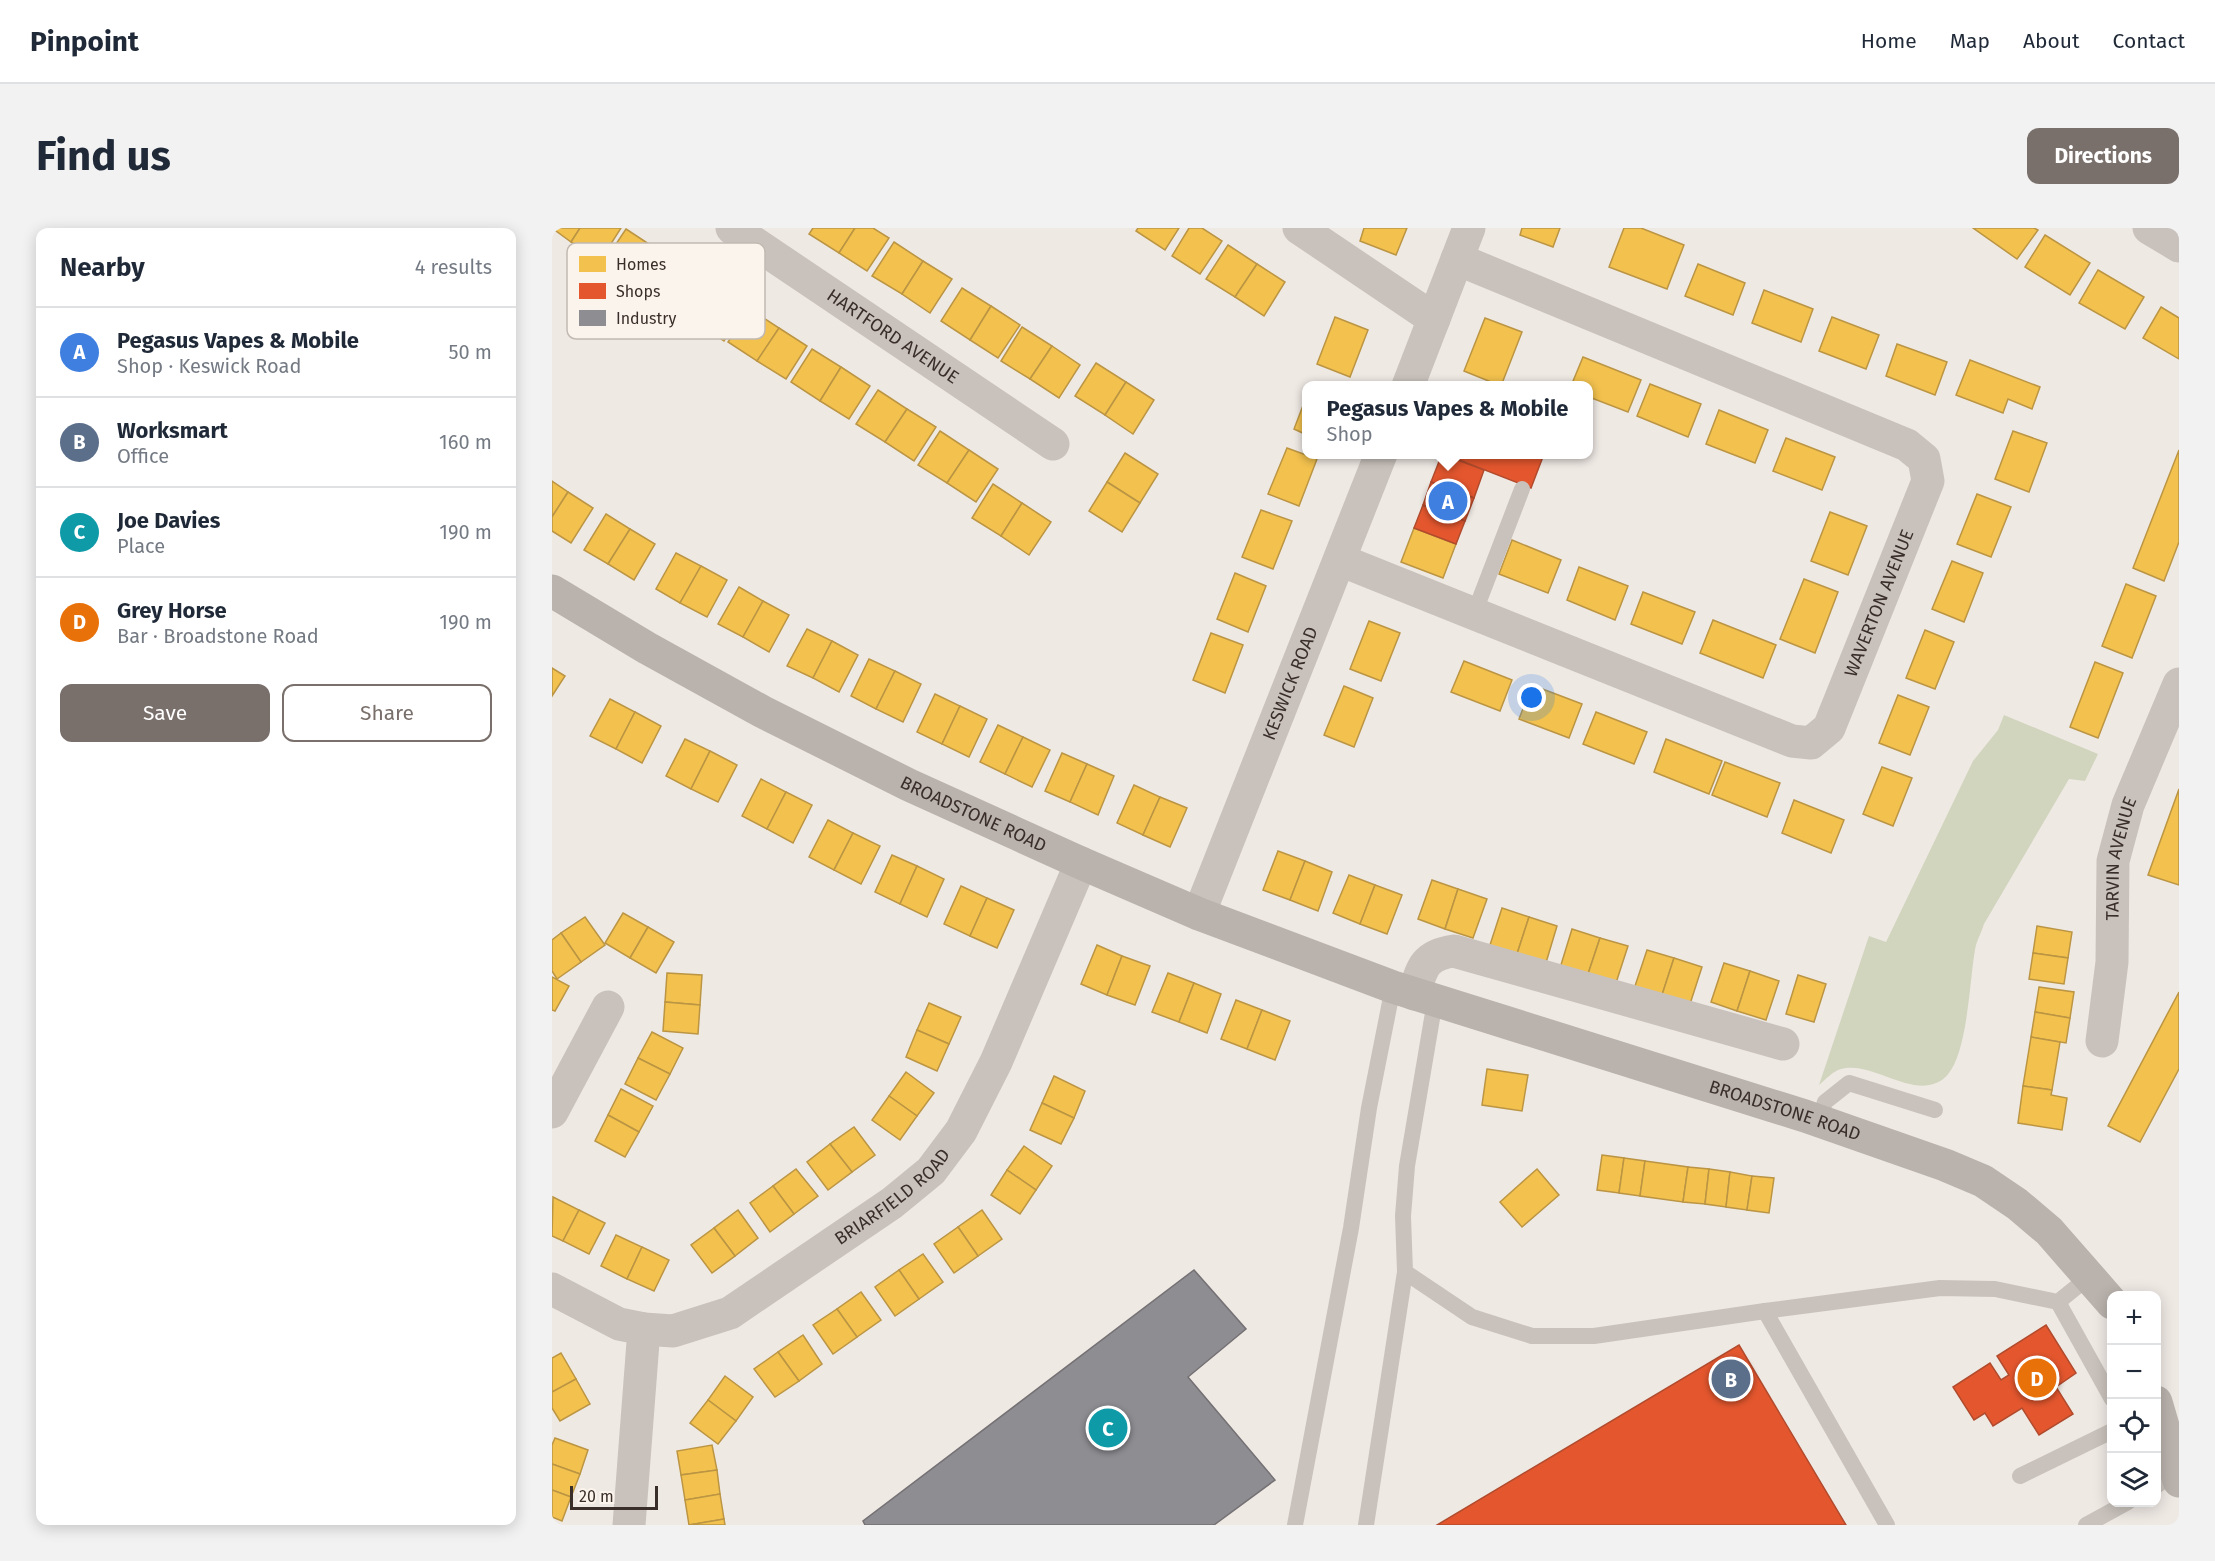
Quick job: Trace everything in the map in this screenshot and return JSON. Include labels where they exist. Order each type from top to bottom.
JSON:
[{"type":"main road","name":"BROADSTONE ROAD","points":[[552,591],[647,648],[763,712],[909,785],[1081,864],[1199,914],[1414,994],[1819,1121],[1945,1165],[1983,1181],[2017,1204],[2049,1231],[2107,1297]]},
{"type":"main road","points":[[2161,1424],[2171,1479]]},
{"type":"street","name":"HARTFORD AVENUE","points":[[732,228],[754,243]]},
{"type":"street","points":[[1299,228],[1434,318]]},
{"type":"street","points":[[1410,381],[1469,228]]},
{"type":"street","points":[[2149,228],[2179,246]]},
{"type":"street","name":"HARTFORD AVENUE","points":[[765,250],[1053,444]]},
{"type":"street","name":"WAVERTON AVENUE","points":[[1340,560],[1792,741],[1811,742],[1829,728],[1928,481],[1924,459],[1907,445],[1457,259]]},
{"type":"street","name":"KESWICK ROAD","points":[[1199,914],[1379,459]]},
{"type":"street","name":"TARVIN AVENUE","points":[[2102,1041],[2112,962],[2113,861],[2128,805],[2179,684]]},
{"type":"street","name":"BRIARFIELD ROAD","points":[[552,1289],[620,1324],[644,1329],[673,1331],[730,1313],[892,1203],[931,1171],[961,1131],[996,1062],[1081,864]]},
{"type":"street","points":[[1414,994],[1421,971],[1429,960],[1438,953],[1454,951],[1783,1044]]},
{"type":"street","points":[[552,1112],[608,1007]]},
{"type":"street","points":[[629,1525],[644,1329]]},
{"type":"lane","points":[[1474,614],[1522,489]]},
{"type":"lane","points":[[1366,1525],[1405,1272],[1403,1216],[1414,994]]},
{"type":"lane","points":[[1294,1525],[1351,1228],[1370,1108],[1414,994]]},
{"type":"lane","points":[[1819,1121],[1826,1102],[1849,1083],[1935,1110]]},
{"type":"lane","points":[[1405,1272],[1472,1317],[1532,1336],[1594,1336],[1940,1288],[1995,1289],[2058,1302],[2111,1399]]},
{"type":"lane","points":[[2058,1302],[2090,1276]]},
{"type":"lane","points":[[1765,1311],[1887,1525]]},
{"type":"lane","points":[[2020,1476],[2107,1433]]},
{"type":"lane","points":[[2086,1525],[2120,1507]]},
{"type":"green space","points":[[2004,715],[2098,754],[2085,781],[2069,779],[1984,924],[1976,945],[1963,1038],[1951,1070],[1942,1080],[1931,1085],[1918,1085],[1866,1070],[1841,1069],[1819,1085],[1869,936],[1886,942],[1973,761],[1998,730]]},
{"type":"building: Homes","points":[[552,228],[580,228],[571,242]]},
{"type":"building: Homes","points":[[580,228],[621,228],[611,243],[571,242]]},
{"type":"building: Homes","points":[[813,228],[855,228],[839,253],[809,234]]},
{"type":"building: Homes","points":[[855,228],[873,228],[889,238],[867,271],[839,253]]},
{"type":"building: Homes","points":[[1138,228],[1179,228],[1165,250],[1136,231]]},
{"type":"building: Homes","points":[[1189,228],[1202,228],[1222,241],[1200,274],[1172,256]]},
{"type":"building: Homes","points":[[1364,228],[1407,228],[1396,255],[1360,241]]},
{"type":"building: Homes","points":[[1522,228],[1560,228],[1553,247],[1520,235]]},
{"type":"building: Homes","points":[[1624,228],[1641,228],[1684,245],[1667,289],[1609,267]]},
{"type":"building: Homes","points":[[1973,228],[2034,228],[2038,230],[2017,259]]},
{"type":"building: Homes","points":[[626,229],[647,243],[617,243]]},
{"type":"building: Homes","points":[[2045,235],[2090,263],[2070,295],[2025,267]]},
{"type":"building: Homes","points":[[894,242],[923,261],[902,294],[872,276]]},
{"type":"building: Homes","points":[[1228,245],[1257,264],[1235,297],[1206,279]]},
{"type":"building: Homes","points":[[923,261],[952,279],[930,313],[902,294]]},
{"type":"building: Homes","points":[[1257,264],[1285,282],[1264,316],[1235,297]]},
{"type":"building: Homes","points":[[1698,264],[1745,283],[1733,315],[1685,296]]},
{"type":"building: Homes","points":[[2098,270],[2144,297],[2125,329],[2079,303]]},
{"type":"building: Homes","points":[[962,288],[991,306],[970,340],[941,321]]},
{"type":"building: Homes","points":[[1764,290],[1813,309],[1801,342],[1752,323]]},
{"type":"building: Homes","points":[[991,306],[1020,325],[998,358],[970,340]]},
{"type":"building: Homes","points":[[2161,307],[2179,318],[2179,359],[2143,338]]},
{"type":"building: Homes","points":[[1335,317],[1368,330],[1350,377],[1317,364]]},
{"type":"building: Homes","points":[[1832,317],[1879,335],[1866,369],[1819,351]]},
{"type":"building: Homes","points":[[1485,318],[1522,332],[1503,381],[1489,381],[1464,371]]},
{"type":"building: Homes","points":[[765,319],[779,328],[757,361],[728,342],[730,339],[765,339]]},
{"type":"building: Homes","points":[[1022,327],[1052,346],[1030,379],[1001,361]]},
{"type":"building: Homes","points":[[779,328],[807,346],[786,379],[757,361]]},
{"type":"building: Homes","points":[[1897,344],[1947,362],[1935,395],[1886,376]]},
{"type":"building: Homes","points":[[1052,346],[1080,365],[1059,398],[1030,379]]},
{"type":"building: Homes","points":[[812,349],[841,367],[820,401],[791,382]]},
{"type":"building: Homes","points":[[1583,357],[1641,380],[1628,412],[1593,399],[1593,381],[1573,381]]},
{"type":"building: Homes","points":[[1970,360],[2040,387],[2032,409],[2008,399],[2003,413],[1956,395]]},
{"type":"building: Homes","points":[[1096,363],[1126,382],[1105,415],[1075,396]]},
{"type":"building: Homes","points":[[841,367],[870,386],[849,419],[820,401]]},
{"type":"building: Homes","points":[[1126,382],[1154,400],[1133,434],[1105,415]]},
{"type":"building: Homes","points":[[1650,384],[1701,404],[1688,437],[1637,416]]},
{"type":"building: Homes","points":[[878,390],[907,409],[885,442],[856,424]]},
{"type":"building: Homes","points":[[1302,408],[1302,433],[1294,429]]},
{"type":"building: Homes","points":[[907,409],[936,427],[914,461],[885,442]]},
{"type":"building: Homes","points":[[1719,410],[1768,430],[1755,463],[1706,444]]},
{"type":"building: Homes","points":[[940,431],[969,450],[947,483],[918,465]]},
{"type":"building: Homes","points":[[2013,431],[2047,443],[2029,492],[1995,479]]},
{"type":"building: Homes","points":[[1786,438],[1835,457],[1822,490],[1773,471]]},
{"type":"building: Homes","points":[[1287,448],[1302,454],[1302,459],[1317,459],[1299,506],[1268,494]]},
{"type":"building: Homes","points":[[969,450],[998,469],[976,502],[947,483]]},
{"type":"building: Homes","points":[[2179,450],[2179,542],[2164,581],[2133,568]]},
{"type":"building: Homes","points":[[1125,453],[1158,474],[1140,503],[1107,482]]},
{"type":"building: Homes","points":[[552,481],[568,492],[552,517]]},
{"type":"building: Homes","points":[[1107,482],[1140,503],[1122,532],[1089,511]]},
{"type":"building: Homes","points":[[993,484],[1022,503],[1001,536],[972,518]]},
{"type":"building: Homes","points":[[568,492],[593,508],[571,543],[552,531],[552,517]]},
{"type":"building: Homes","points":[[1977,494],[2011,507],[1991,557],[1957,544]]},
{"type":"building: Homes","points":[[1022,503],[1051,522],[1029,555],[1001,536]]},
{"type":"building: Homes","points":[[1261,510],[1292,521],[1273,569],[1242,557]]},
{"type":"building: Homes","points":[[1830,512],[1867,526],[1848,575],[1811,561]]},
{"type":"building: Homes","points":[[606,514],[630,529],[608,564],[584,550]]},
{"type":"building: Homes","points":[[1414,528],[1456,544],[1443,578],[1401,562]]},
{"type":"building: Homes","points":[[630,529],[655,544],[634,580],[608,564]]},
{"type":"building: Homes","points":[[1512,540],[1561,560],[1548,593],[1499,574]]},
{"type":"building: Homes","points":[[676,553],[701,566],[680,603],[656,589]]},
{"type":"building: Homes","points":[[1952,561],[1983,573],[1964,622],[1932,609]]},
{"type":"building: Homes","points":[[701,566],[727,580],[707,617],[680,603]]},
{"type":"building: Homes","points":[[1579,567],[1628,586],[1615,620],[1567,600]]},
{"type":"building: Homes","points":[[1235,573],[1266,586],[1248,632],[1217,619]]},
{"type":"building: Homes","points":[[1804,579],[1838,592],[1815,653],[1780,639]]},
{"type":"building: Homes","points":[[2126,584],[2156,596],[2132,658],[2102,646]]},
{"type":"building: Homes","points":[[739,587],[763,601],[743,637],[718,624]]},
{"type":"building: Homes","points":[[1643,592],[1695,612],[1682,644],[1631,624]]},
{"type":"building: Homes","points":[[763,601],[789,615],[769,652],[743,637]]},
{"type":"building: Homes","points":[[1713,620],[1776,645],[1763,678],[1700,653]]},
{"type":"building: Homes","points":[[1369,621],[1400,633],[1381,681],[1350,669]]},
{"type":"building: Homes","points":[[807,629],[832,641],[813,678],[787,666]]},
{"type":"building: Homes","points":[[1925,630],[1954,642],[1935,689],[1906,678]]},
{"type":"building: Homes","points":[[1211,633],[1243,645],[1225,693],[1193,680]]},
{"type":"building: Homes","points":[[832,641],[858,655],[839,692],[813,678]]},
{"type":"building: Homes","points":[[869,659],[895,671],[876,709],[851,696]]},
{"type":"building: Homes","points":[[1464,661],[1512,680],[1500,711],[1451,692]]},
{"type":"building: Homes","points":[[2095,662],[2123,673],[2098,738],[2070,727]]},
{"type":"building: Homes","points":[[552,668],[565,676],[552,696]]},
{"type":"building: Homes","points":[[895,671],[921,684],[903,722],[876,709]]},
{"type":"building: Homes","points":[[1532,685],[1582,704],[1569,738],[1519,719]]},
{"type":"building: Homes","points":[[1344,686],[1373,698],[1354,747],[1324,735]]},
{"type":"building: Homes","points":[[935,694],[960,706],[942,744],[917,732]]},
{"type":"building: Homes","points":[[1898,695],[1929,707],[1910,755],[1879,743]]},
{"type":"building: Homes","points":[[610,699],[635,712],[616,749],[590,736]]},
{"type":"building: Homes","points":[[960,706],[987,719],[969,757],[942,744]]},
{"type":"building: Homes","points":[[635,712],[661,726],[642,763],[616,749]]},
{"type":"building: Homes","points":[[1596,712],[1647,732],[1634,764],[1583,744]]},
{"type":"building: Homes","points":[[998,725],[1023,737],[1005,774],[980,762]]},
{"type":"building: Homes","points":[[1023,737],[1050,750],[1032,787],[1005,774]]},
{"type":"building: Homes","points":[[685,739],[710,751],[691,789],[666,776]]},
{"type":"building: Homes","points":[[1666,739],[1722,761],[1709,794],[1654,772]]},
{"type":"building: Homes","points":[[710,751],[737,765],[718,802],[691,789]]},
{"type":"building: Homes","points":[[1062,753],[1087,764],[1070,802],[1045,791]]},
{"type":"building: Homes","points":[[1725,762],[1780,783],[1767,817],[1712,795]]},
{"type":"building: Homes","points":[[1087,764],[1114,776],[1098,815],[1070,802]]},
{"type":"building: Homes","points":[[1882,767],[1912,778],[1893,826],[1863,814]]},
{"type":"building: Homes","points":[[761,779],[786,792],[767,829],[742,816]]},
{"type":"building: Homes","points":[[1134,785],[1160,797],[1143,835],[1117,823]]},
{"type":"building: Homes","points":[[2179,789],[2179,885],[2148,875]]},
{"type":"building: Homes","points":[[786,792],[812,805],[793,843],[767,829]]},
{"type":"building: Homes","points":[[1160,797],[1187,808],[1170,847],[1143,835]]},
{"type":"building: Homes","points":[[1794,800],[1844,820],[1831,853],[1782,833]]},
{"type":"building: Homes","points":[[828,820],[853,833],[834,870],[809,857]]},
{"type":"building: Homes","points":[[853,833],[880,846],[861,884],[834,870]]},
{"type":"building: Homes","points":[[1278,851],[1305,861],[1290,900],[1263,890]]},
{"type":"building: Homes","points":[[892,855],[917,866],[900,904],[875,892]]},
{"type":"building: Homes","points":[[1305,861],[1332,872],[1318,911],[1290,900]]},
{"type":"building: Homes","points":[[917,866],[944,879],[927,917],[900,904]]},
{"type":"building: Homes","points":[[1349,875],[1375,885],[1360,924],[1333,913]]},
{"type":"building: Homes","points":[[1432,880],[1458,889],[1445,929],[1418,919]]},
{"type":"building: Homes","points":[[1375,885],[1402,895],[1387,934],[1360,924]]},
{"type":"building: Homes","points":[[961,886],[987,898],[970,936],[944,924]]},
{"type":"building: Homes","points":[[1458,889],[1487,899],[1473,938],[1445,929]]},
{"type":"building: Homes","points":[[987,898],[1014,910],[997,948],[970,936]]},
{"type":"building: Homes","points":[[1502,908],[1529,917],[1516,957],[1489,948]]},
{"type":"building: Homes","points":[[623,913],[648,927],[630,958],[605,943]]},
{"type":"building: Homes","points":[[585,917],[605,945],[581,962],[561,933]]},
{"type":"building: Homes","points":[[1529,917],[1557,926],[1545,966],[1516,957]]},
{"type":"building: Homes","points":[[2037,926],[2072,932],[2068,958],[2033,953]]},
{"type":"building: Homes","points":[[648,927],[674,942],[656,973],[630,958]]},
{"type":"building: Homes","points":[[1572,929],[1600,938],[1587,977],[1560,968]]},
{"type":"building: Homes","points":[[561,933],[581,962],[557,979],[552,971],[552,940]]},
{"type":"building: Homes","points":[[1600,938],[1628,946],[1615,986],[1587,977]]},
{"type":"building: Homes","points":[[1097,945],[1122,956],[1107,995],[1081,984]]},
{"type":"building: Homes","points":[[1647,950],[1674,958],[1661,998],[1634,989]]},
{"type":"building: Homes","points":[[2033,953],[2068,958],[2064,984],[2029,979]]},
{"type":"building: Homes","points":[[1122,956],[1150,966],[1135,1005],[1107,995]]},
{"type":"building: Homes","points":[[1674,958],[1702,967],[1689,1007],[1661,998]]},
{"type":"building: Homes","points":[[1724,963],[1750,971],[1737,1011],[1711,1002]]},
{"type":"building: Homes","points":[[1750,971],[1779,981],[1766,1020],[1737,1011]]},
{"type":"building: Homes","points":[[667,973],[702,975],[700,1005],[665,1002]]},
{"type":"building: Homes","points":[[1168,973],[1194,983],[1179,1022],[1152,1012]]},
{"type":"building: Homes","points":[[1798,975],[1826,984],[1814,1022],[1786,1014]]},
{"type":"building: Homes","points":[[552,977],[569,986],[555,1011],[552,1010]]},
{"type":"building: Homes","points":[[1194,983],[1221,994],[1207,1033],[1179,1022]]},
{"type":"building: Homes","points":[[2039,987],[2074,992],[2070,1018],[2035,1012]]},
{"type":"building: Homes","points":[[2179,992],[2179,1069],[2140,1142],[2108,1126]]},
{"type":"building: Homes","points":[[1236,1000],[1262,1010],[1247,1049],[1221,1039]]},
{"type":"building: Homes","points":[[665,1002],[700,1005],[698,1034],[663,1031]]},
{"type":"building: Homes","points":[[929,1003],[961,1017],[949,1044],[917,1030]]},
{"type":"building: Homes","points":[[1262,1010],[1290,1021],[1275,1060],[1247,1049]]},
{"type":"building: Homes","points":[[2035,1012],[2070,1018],[2066,1043],[2031,1037]]},
{"type":"building: Homes","points":[[917,1030],[949,1044],[937,1071],[906,1057]]},
{"type":"building: Homes","points":[[652,1032],[683,1048],[670,1074],[638,1058]]},
{"type":"building: Homes","points":[[2031,1037],[2060,1042],[2052,1090],[2023,1086]]},
{"type":"building: Homes","points":[[638,1058],[670,1074],[656,1100],[625,1084]]},
{"type":"building: Homes","points":[[1487,1069],[1528,1075],[1522,1111],[1482,1105]]},
{"type":"building: Homes","points":[[906,1072],[934,1093],[917,1116],[889,1096]]},
{"type":"building: Homes","points":[[1054,1076],[1085,1091],[1074,1118],[1042,1103]]},
{"type":"building: Homes","points":[[2023,1086],[2052,1090],[2051,1095],[2067,1098],[2062,1130],[2018,1123]]},
{"type":"building: Homes","points":[[621,1089],[653,1106],[639,1132],[608,1115]]},
{"type":"building: Homes","points":[[889,1096],[917,1116],[900,1140],[872,1120]]},
{"type":"building: Homes","points":[[1042,1103],[1074,1118],[1061,1144],[1030,1130]]},
{"type":"building: Homes","points":[[608,1115],[639,1132],[625,1157],[595,1141]]},
{"type":"building: Homes","points":[[854,1127],[875,1155],[852,1172],[830,1144]]},
{"type":"building: Homes","points":[[830,1144],[852,1172],[828,1190],[807,1162]]},
{"type":"building: Homes","points":[[1024,1146],[1052,1166],[1036,1190],[1007,1170]]},
{"type":"building: Homes","points":[[1602,1155],[1624,1158],[1619,1193],[1597,1190]]},
{"type":"building: Homes","points":[[1624,1158],[1645,1161],[1640,1196],[1619,1193]]},
{"type":"building: Homes","points":[[1645,1161],[1688,1167],[1683,1202],[1640,1196]]},
{"type":"building: Homes","points":[[1688,1167],[1709,1169],[1705,1204],[1683,1202]]},
{"type":"building: Homes","points":[[796,1169],[818,1196],[794,1214],[773,1186]]},
{"type":"building: Homes","points":[[1537,1169],[1559,1195],[1522,1227],[1500,1202]]},
{"type":"building: Homes","points":[[1709,1169],[1730,1172],[1726,1207],[1705,1204]]},
{"type":"building: Homes","points":[[1007,1170],[1036,1190],[1020,1214],[991,1195]]},
{"type":"building: Homes","points":[[1730,1172],[1752,1176],[1747,1210],[1726,1207]]},
{"type":"building: Homes","points":[[1752,1176],[1774,1178],[1769,1213],[1747,1210]]},
{"type":"building: Homes","points":[[773,1186],[794,1214],[770,1232],[750,1203]]},
{"type":"building: Homes","points":[[553,1197],[579,1210],[563,1241],[552,1236]]},
{"type":"building: Homes","points":[[579,1210],[605,1223],[589,1254],[563,1241]]},
{"type":"building: Homes","points":[[738,1210],[758,1238],[735,1256],[714,1228]]},
{"type":"building: Homes","points":[[982,1210],[1002,1239],[978,1256],[958,1227]]},
{"type":"building: Homes","points":[[958,1227],[978,1256],[954,1273],[934,1244]]},
{"type":"building: Homes","points":[[714,1228],[735,1256],[712,1273],[691,1245]]},
{"type":"building: Homes","points":[[616,1235],[642,1247],[627,1279],[601,1266]]},
{"type":"building: Homes","points":[[642,1247],[669,1260],[654,1291],[627,1279]]},
{"type":"building: Homes","points":[[923,1254],[943,1282],[919,1299],[899,1270]]},
{"type":"building: Homes","points":[[899,1270],[919,1299],[895,1316],[875,1287]]},
{"type":"building: Homes","points":[[861,1292],[881,1320],[857,1337],[837,1309]]},
{"type":"building: Homes","points":[[837,1309],[857,1337],[833,1354],[813,1325]]},
{"type":"building: Homes","points":[[803,1335],[822,1364],[799,1381],[778,1352]]},
{"type":"building: Homes","points":[[778,1352],[799,1381],[775,1397],[754,1369]]},
{"type":"building: Homes","points":[[561,1353],[576,1379],[552,1392],[552,1358]]},
{"type":"building: Homes","points":[[725,1376],[753,1397],[736,1421],[708,1400]]},
{"type":"building: Homes","points":[[576,1379],[590,1404],[560,1421],[552,1408],[552,1392]]},
{"type":"building: Homes","points":[[708,1400],[736,1421],[718,1444],[690,1423]]},
{"type":"building: Homes","points":[[555,1438],[588,1450],[580,1474],[552,1464],[552,1445]]},
{"type":"building: Homes","points":[[712,1445],[717,1470],[681,1475],[677,1451]]},
{"type":"building: Homes","points":[[552,1464],[580,1474],[571,1497],[552,1490]]},
{"type":"building: Homes","points":[[717,1470],[720,1494],[685,1500],[681,1475]]},
{"type":"building: Homes","points":[[552,1490],[571,1497],[562,1521],[552,1517]]},
{"type":"building: Homes","points":[[720,1494],[724,1519],[689,1525],[685,1500]]},
{"type":"building: Homes","points":[[724,1519],[725,1525],[689,1525]]},
{"type":"building: Shops","points":[[1440,459],[1455,459],[1484,470],[1474,498],[1431,482]]},
{"type":"building: Shops","points":[[1457,459],[1542,459],[1531,488]]},
{"type":"building: Shops","points":[[1431,482],[1474,498],[1465,521],[1423,505]]},
{"type":"building: Shops","points":[[1423,505],[1465,521],[1456,544],[1414,528]]},
{"type":"building: Shops","points":[[2046,1325],[2076,1373],[2056,1387],[2073,1414],[2039,1435],[2022,1408],[1993,1426],[1985,1413],[1974,1420],[1953,1387],[1990,1363],[2001,1380],[2009,1375],[1997,1356]]},
{"type":"building: Shops","points":[[1739,1345],[1846,1525],[1437,1525]]},
{"type":"building: Industry","points":[[1194,1270],[1246,1329],[1188,1377],[1275,1480],[1214,1525],[865,1525],[863,1521]]},
{"type":"place","name":"Pegasus Vapes & Mobile","points":[[1448,501]]},
{"type":"place","name":"Grey Horse","points":[[2037,1378]]},
{"type":"place","name":"Worksmart","points":[[1731,1379]]},
{"type":"place","name":"Joe Davies","points":[[1108,1428]]}]
